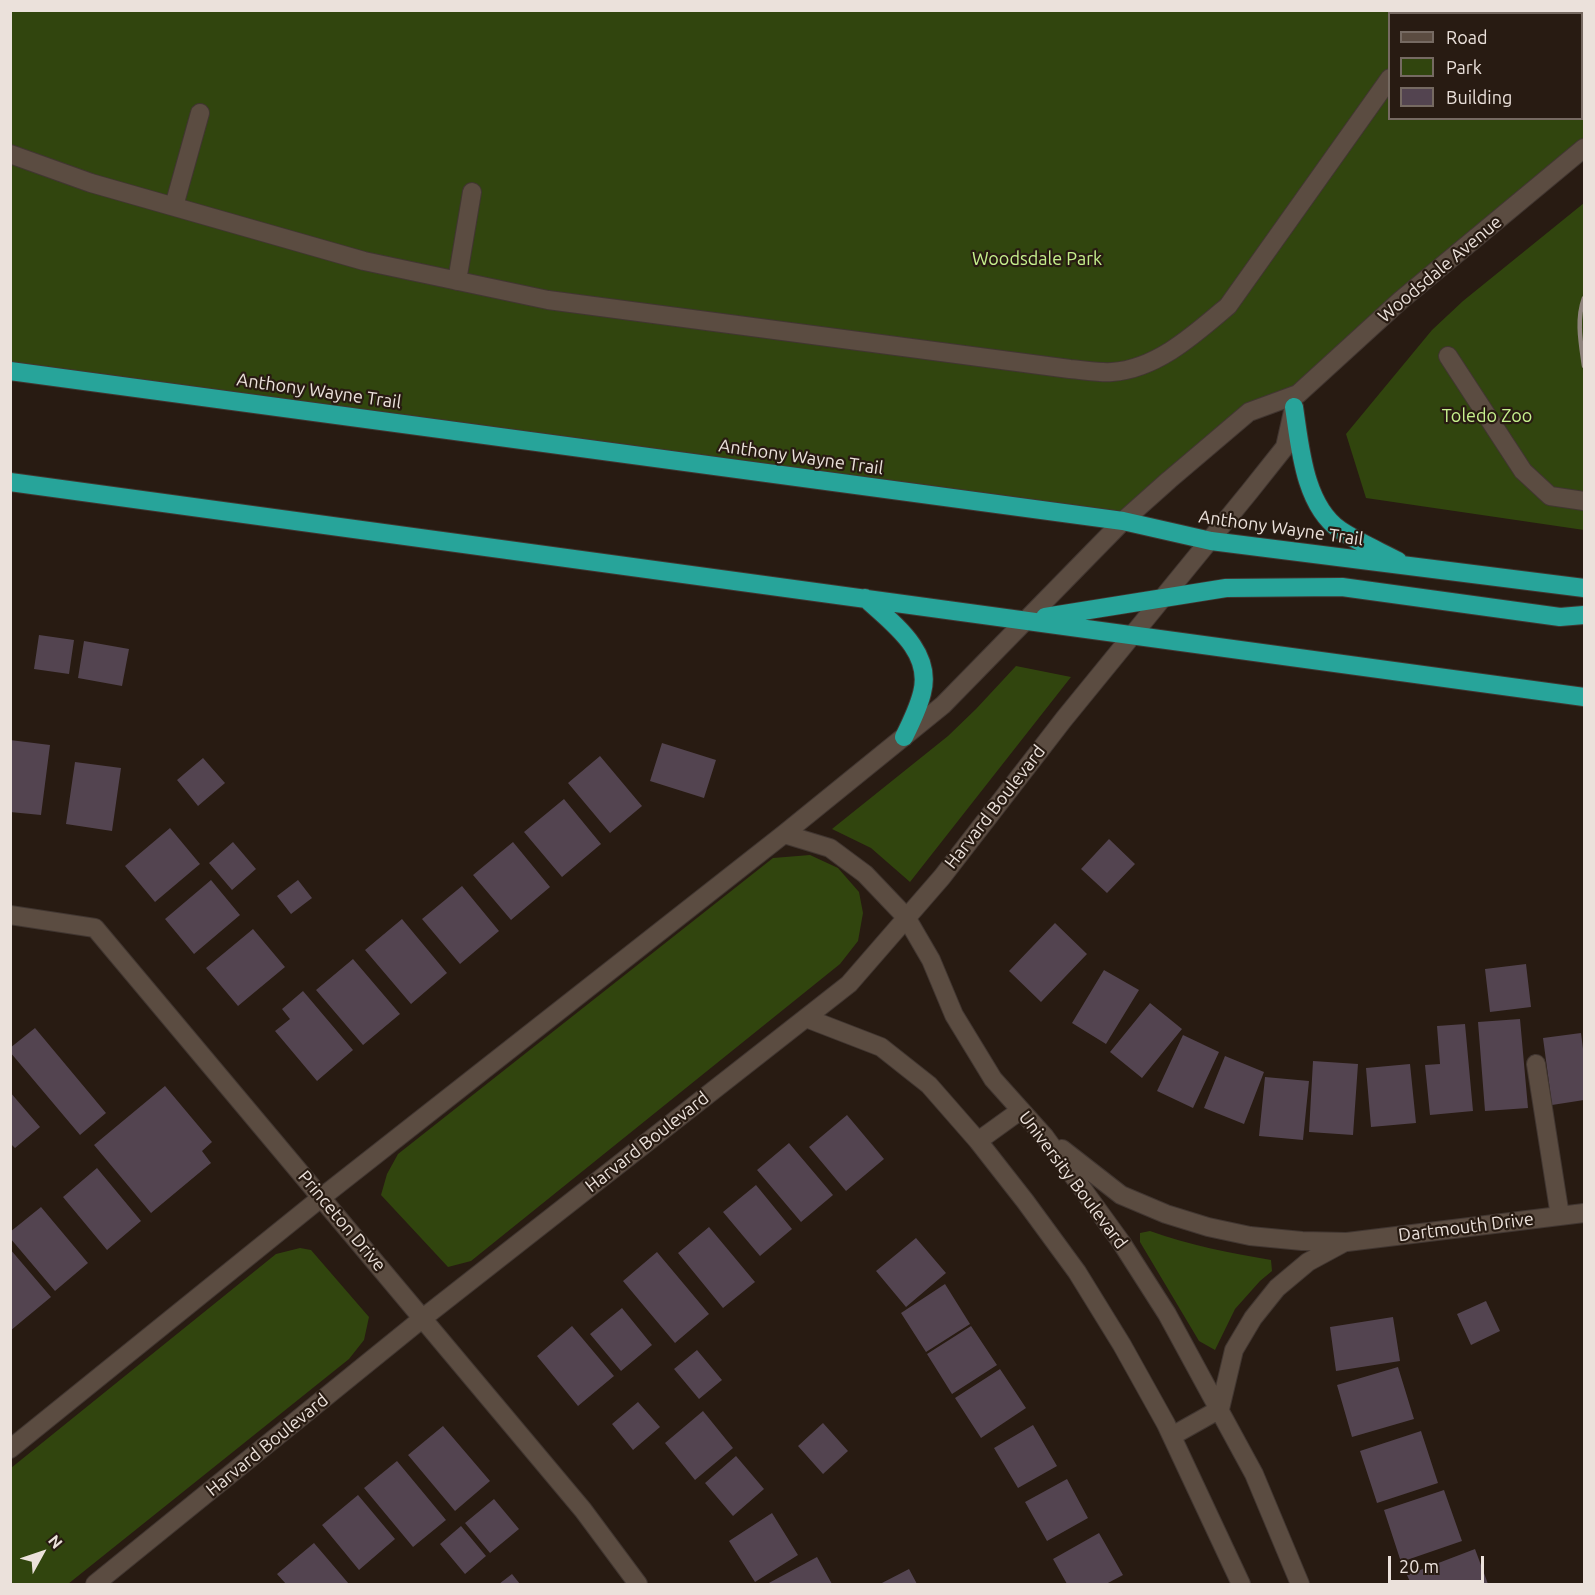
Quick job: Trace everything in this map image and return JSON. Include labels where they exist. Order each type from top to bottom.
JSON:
[{"type":"highway","name":"Anthony Wayne Trail","points":[[10,371],[1123,521],[1211,541],[1584,588]]},
{"type":"highway","points":[[1296,400],[1306,477],[1322,512],[1339,529],[1407,566]]},
{"type":"highway","points":[[10,482],[1584,697]]},
{"type":"highway","points":[[1026,620],[1226,588],[1342,586],[1560,617],[1584,615]]},
{"type":"highway","points":[[865,598],[910,640],[924,674],[923,692],[904,737]]},
{"type":"street","points":[[10,154],[91,183],[364,261],[560,302],[1070,369],[1113,372],[1153,362],[1194,335],[1228,306],[1388,79]]},
{"type":"street","points":[[174,206],[200,113]]},
{"type":"street","name":"Woodsdale Avenue","points":[[1026,620],[1123,521],[1249,412],[1296,400],[1401,300],[1584,148]]},
{"type":"street","points":[[457,281],[472,192]]},
{"type":"street","points":[[1448,356],[1523,471],[1550,496],[1584,501]]},
{"type":"street","points":[[1133,634],[1211,541],[1284,447],[1296,400]]},
{"type":"street","points":[[10,1449],[322,1197],[904,737],[943,705],[1026,620]]},
{"type":"street","name":"Harvard Boulevard","points":[[95,1584],[423,1318],[849,984],[942,877],[1133,634]]},
{"type":"street","name":"University Boulevard","points":[[784,834],[830,848],[866,874],[906,917],[932,960],[954,1015],[993,1079],[1036,1127],[1121,1242],[1167,1314],[1254,1474],[1300,1584]]},
{"type":"street","name":"Princeton Drive","points":[[10,915],[95,928],[583,1510],[638,1584]]},
{"type":"street","points":[[806,1018],[881,1047],[928,1085],[978,1141],[1077,1272],[1122,1346],[1172,1436],[1241,1584]]},
{"type":"street","points":[[1536,1064],[1560,1216]]},
{"type":"street","points":[[978,1141],[1021,1110]]},
{"type":"street","name":"Dartmouth Drive","points":[[1036,1127],[1121,1195],[1166,1214],[1208,1227],[1250,1236],[1302,1242],[1347,1242],[1584,1213]]},
{"type":"street","name":"Dartmouth Drive","points":[[1220,1409],[1234,1350],[1253,1318],[1277,1288],[1308,1262],[1347,1242]]},
{"type":"street","points":[[1172,1436],[1220,1409]]},
{"type":"green space","name":"Woodsdale Park","points":[[11,11],[1584,11],[1584,148],[1298,394],[1249,412],[1123,521],[11,372]]},
{"type":"green space","name":"Toledo Zoo","points":[[1584,203],[1584,530],[1366,498],[1346,434],[1432,330],[1463,301]]},
{"type":"green space","points":[[1016,666],[1071,677],[910,882],[871,848],[832,829],[948,736]]},
{"type":"green space","points":[[810,855],[838,868],[859,892],[863,913],[858,941],[840,964],[471,1261],[448,1267],[381,1195],[387,1174],[398,1154],[773,858]]},
{"type":"green space","points":[[1150,1231],[1210,1248],[1271,1260],[1272,1271],[1235,1309],[1215,1350],[1199,1341],[1140,1242],[1140,1233]]},
{"type":"green space","points":[[300,1248],[311,1250],[369,1317],[364,1340],[349,1359],[68,1584],[11,1584],[11,1468],[276,1254]]},
{"type":"building","points":[[39,635],[74,640],[69,674],[34,669]]},
{"type":"building","points":[[84,641],[129,649],[122,686],[78,678]]},
{"type":"building","points":[[10,740],[50,745],[41,815],[10,812]]},
{"type":"building","points":[[662,743],[716,760],[704,798],[650,781]]},
{"type":"building","points":[[600,756],[642,806],[610,833],[568,783]]},
{"type":"building","points":[[203,758],[225,783],[198,806],[177,780]]},
{"type":"building","points":[[75,762],[121,768],[112,831],[66,824]]},
{"type":"building","points":[[564,799],[601,844],[562,877],[524,832]]},
{"type":"building","points":[[170,828],[200,864],[155,902],[125,866]]},
{"type":"building","points":[[1109,839],[1135,864],[1107,893],[1081,869]]},
{"type":"building","points":[[233,842],[256,869],[232,890],[209,863]]},
{"type":"building","points":[[513,842],[550,887],[511,920],[473,875]]},
{"type":"building","points":[[211,880],[240,915],[194,954],[165,919]]},
{"type":"building","points":[[298,880],[312,898],[291,914],[277,896]]},
{"type":"building","points":[[462,886],[499,931],[460,964],[422,919]]},
{"type":"building","points":[[402,919],[447,973],[411,1004],[365,950]]},
{"type":"building","points":[[1055,923],[1087,954],[1041,1002],[1009,971]]},
{"type":"building","points":[[253,929],[285,967],[238,1006],[206,968]]},
{"type":"building","points":[[353,959],[400,1014],[363,1045],[316,990]]},
{"type":"building","points":[[1526,964],[1531,1007],[1490,1012],[1485,969]]},
{"type":"building","points":[[1104,970],[1139,990],[1106,1044],[1072,1023]]},
{"type":"building","points":[[303,991],[353,1050],[317,1081],[275,1031],[290,1019],[282,1009]]},
{"type":"building","points":[[1150,1003],[1182,1029],[1142,1078],[1110,1052]]},
{"type":"building","points":[[1520,1019],[1528,1108],[1485,1111],[1478,1022]]},
{"type":"building","points":[[1465,1024],[1473,1111],[1430,1115],[1425,1065],[1440,1064],[1437,1026]]},
{"type":"building","points":[[35,1028],[106,1113],[80,1135],[10,1052],[10,1048]]},
{"type":"building","points":[[1581,1033],[1584,1057],[1584,1100],[1552,1105],[1543,1038]]},
{"type":"building","points":[[1183,1035],[1219,1052],[1193,1108],[1157,1091]]},
{"type":"building","points":[[1225,1056],[1264,1072],[1244,1124],[1204,1108]]},
{"type":"building","points":[[1313,1061],[1358,1064],[1353,1135],[1309,1132]]},
{"type":"building","points":[[1410,1064],[1416,1123],[1371,1127],[1366,1068]]},
{"type":"building","points":[[1265,1077],[1309,1081],[1303,1140],[1259,1136]]},
{"type":"building","points":[[165,1086],[212,1142],[202,1151],[211,1163],[151,1213],[94,1145]]},
{"type":"building","points":[[10,1092],[40,1127],[15,1148],[10,1143]]},
{"type":"building","points":[[847,1115],[884,1159],[846,1191],[809,1147]]},
{"type":"building","points":[[789,1143],[833,1195],[801,1222],[757,1170]]},
{"type":"building","points":[[97,1168],[141,1221],[107,1250],[63,1197]]},
{"type":"building","points":[[756,1185],[792,1229],[760,1256],[723,1212]]},
{"type":"building","points":[[41,1207],[88,1263],[55,1291],[10,1238],[10,1232]]},
{"type":"building","points":[[709,1227],[755,1282],[723,1308],[678,1253]]},
{"type":"building","points":[[916,1238],[946,1273],[906,1307],[876,1271]]},
{"type":"building","points":[[10,1249],[51,1297],[10,1331]]},
{"type":"building","points":[[657,1252],[709,1314],[675,1343],[623,1281]]},
{"type":"building","points":[[945,1284],[970,1324],[926,1352],[901,1313]]},
{"type":"building","points":[[1486,1301],[1500,1331],[1471,1345],[1457,1314]]},
{"type":"building","points":[[622,1308],[652,1345],[621,1371],[590,1334]]},
{"type":"building","points":[[1393,1317],[1400,1361],[1336,1371],[1330,1327]]},
{"type":"building","points":[[572,1326],[614,1376],[578,1406],[537,1356]]},
{"type":"building","points":[[971,1326],[997,1365],[952,1394],[927,1354]]},
{"type":"building","points":[[697,1350],[722,1380],[699,1399],[674,1369]]},
{"type":"building","points":[[1398,1367],[1414,1419],[1352,1437],[1337,1385]]},
{"type":"building","points":[[1000,1369],[1026,1408],[981,1438],[955,1398]]},
{"type":"building","points":[[638,1402],[660,1427],[633,1450],[612,1424]]},
{"type":"building","points":[[703,1411],[733,1448],[695,1480],[665,1443]]},
{"type":"building","points":[[823,1423],[848,1451],[823,1474],[798,1446]]},
{"type":"building","points":[[1033,1425],[1057,1466],[1018,1488],[994,1448]]},
{"type":"building","points":[[443,1426],[490,1481],[455,1511],[408,1455]]},
{"type":"building","points":[[1421,1431],[1438,1483],[1377,1503],[1360,1451]]},
{"type":"building","points":[[736,1456],[764,1489],[733,1516],[705,1483]]},
{"type":"building","points":[[397,1461],[446,1520],[413,1547],[364,1488]]},
{"type":"building","points":[[1067,1479],[1088,1518],[1047,1541],[1025,1502]]},
{"type":"building","points":[[1444,1490],[1462,1541],[1401,1562],[1384,1510]]},
{"type":"building","points":[[358,1495],[395,1539],[359,1570],[322,1525]]},
{"type":"building","points":[[494,1499],[519,1529],[490,1553],[465,1523]]},
{"type":"building","points":[[772,1513],[798,1555],[755,1582],[729,1541]]},
{"type":"building","points":[[461,1526],[486,1556],[465,1574],[440,1544]]},
{"type":"building","points":[[1099,1533],[1123,1575],[1106,1584],[1067,1584],[1053,1559]]},
{"type":"building","points":[[314,1543],[349,1584],[286,1584],[277,1574]]},
{"type":"building","points":[[1475,1549],[1488,1584],[1411,1584],[1407,1575]]},
{"type":"building","points":[[817,1557],[832,1584],[767,1584]]},
{"type":"building","points":[[909,1569],[917,1584],[880,1584]]},
{"type":"building","points":[[512,1574],[520,1584],[499,1584]]},
{"type":"railway","points":[[1584,298],[1580,323],[1584,366]]}]
